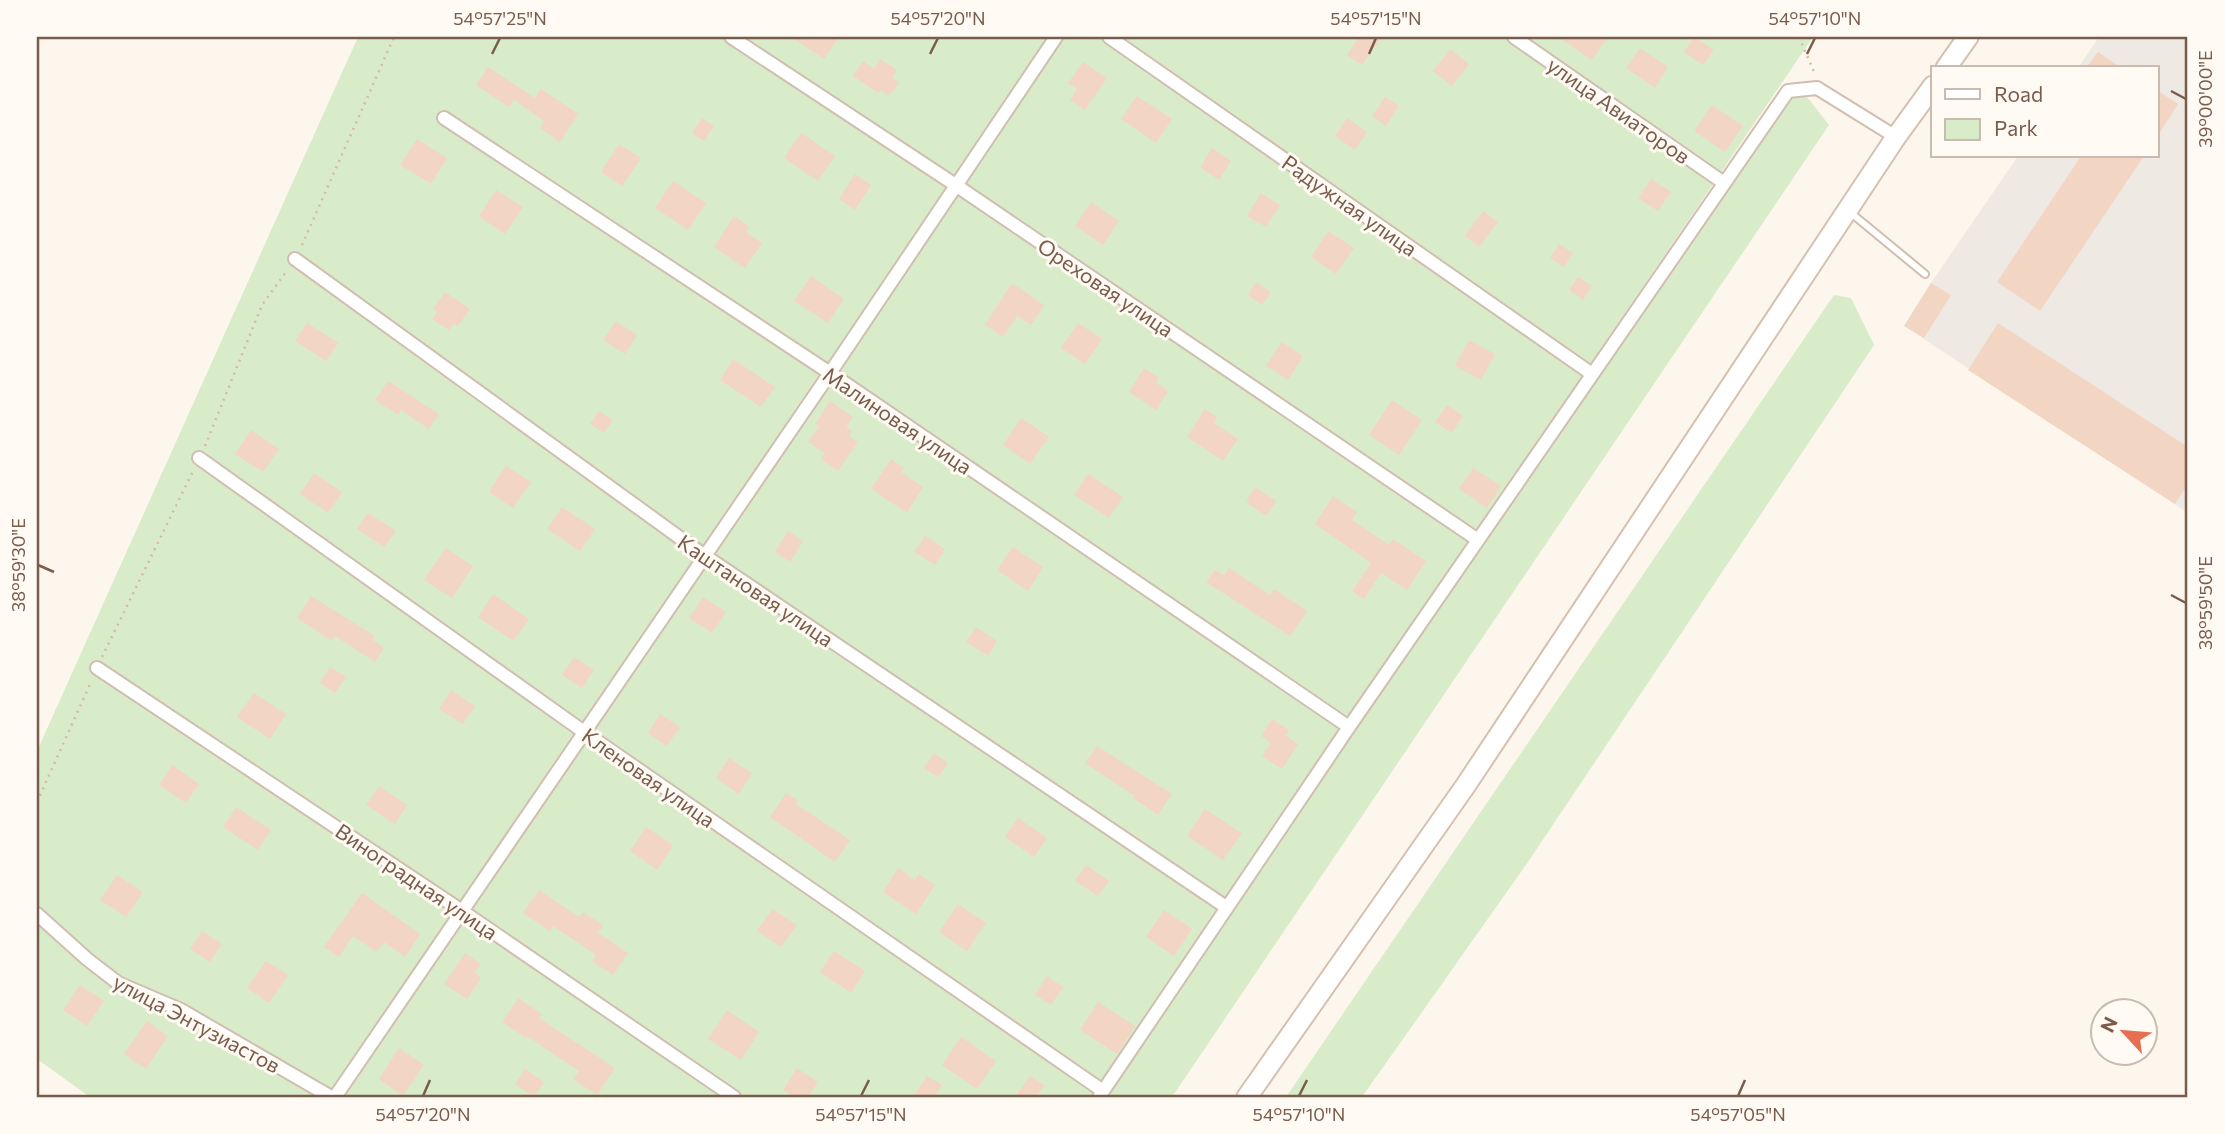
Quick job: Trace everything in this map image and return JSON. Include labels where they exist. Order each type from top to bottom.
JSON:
[{"type":"street","name":"Ореховая улица","points":[[732,37],[957,186],[1478,540]]},
{"type":"street","points":[[333,1097],[830,373],[1056,37]]},
{"type":"street","name":"Радужная улица","points":[[1109,37],[1592,374]]},
{"type":"street","name":"улица Авиаторов","points":[[1514,37],[1724,183]]},
{"type":"street","points":[[1947,66],[1968,37]]},
{"type":"street","points":[[1101,1094],[1349,727],[1788,91],[1817,88],[1896,138]]},
{"type":"street","points":[[1247,1097],[1466,785],[1931,89]]},
{"type":"street","name":"Малиновая улица","points":[[444,118],[830,373],[1349,727]]},
{"type":"street","name":"Каштановая улица","points":[[295,259],[705,556],[1226,907]]},
{"type":"street","name":"Кленовая улица","points":[[200,458],[583,732],[1101,1094]]},
{"type":"street","name":"Виноградная улица","points":[[97,668],[462,911],[734,1097]]},
{"type":"street","name":"улица Энтузиастов","points":[[37,914],[118,983],[181,1010],[333,1097]]},
{"type":"lane","points":[[1848,210],[1925,274]]},
{"type":"path","points":[[37,802],[97,668],[200,458],[262,305],[295,259],[394,37]]},
{"type":"path","points":[[1799,37],[1815,72],[1817,88]]},
{"type":"shaded area","points":[[2099,37],[2188,37],[2188,513],[1904,326],[2017,158],[2158,158],[2158,66],[2079,66]]},
{"type":"green space","points":[[358,37],[1813,37],[1092,1097],[90,1097],[37,1059],[37,751]]},
{"type":"green space","points":[[1788,91],[1808,98],[1829,125],[1172,1097],[1103,1097]]},
{"type":"green space","points":[[1834,295],[1851,298],[1874,345],[1528,862],[1362,1097],[1286,1097]]},
{"type":"building","points":[[791,37],[839,37],[824,59]]},
{"type":"building","points":[[1359,37],[1382,37],[1362,65],[1347,55]]},
{"type":"building","points":[[1558,37],[1608,37],[1592,60]]},
{"type":"building","points":[[1694,37],[1714,50],[1703,65],[1684,52]]},
{"type":"building","points":[[1640,48],[1668,67],[1655,88],[1626,68]]},
{"type":"building","points":[[1450,49],[1469,64],[1452,86],[1433,71]]},
{"type":"building","points":[[2098,52],[2118,66],[2088,66]]},
{"type":"building","points":[[880,59],[897,70],[892,78],[899,82],[889,96],[880,90],[878,93],[853,76],[863,61],[874,69]]},
{"type":"building","points":[[1083,62],[1107,78],[1085,110],[1070,100],[1077,89],[1068,83]]},
{"type":"building","points":[[488,67],[535,98],[541,89],[578,114],[560,142],[540,128],[544,121],[514,100],[509,107],[476,85]]},
{"type":"building","points":[[2158,91],[2178,104],[2158,135]]},
{"type":"building","points":[[1137,96],[1172,119],[1156,143],[1121,119]]},
{"type":"building","points":[[1385,97],[1399,106],[1386,126],[1372,116]]},
{"type":"building","points":[[1712,105],[1743,126],[1725,152],[1694,131]]},
{"type":"building","points":[[702,118],[714,126],[704,141],[692,133]]},
{"type":"building","points":[[1347,118],[1367,132],[1355,150],[1335,136]]},
{"type":"building","points":[[801,133],[835,156],[818,181],[784,158]]},
{"type":"building","points":[[417,139],[447,158],[431,184],[400,165]]},
{"type":"building","points":[[619,144],[641,158],[622,186],[601,172]]},
{"type":"building","points":[[1212,148],[1231,161],[1219,180],[1200,167]]},
{"type":"building","points":[[2080,158],[2143,158],[2040,311],[1997,282]]},
{"type":"building","points":[[855,174],[871,185],[855,210],[839,199]]},
{"type":"building","points":[[1651,179],[1671,192],[1658,211],[1638,198]]},
{"type":"building","points":[[673,181],[706,203],[688,230],[655,208]]},
{"type":"building","points":[[496,190],[523,207],[505,234],[479,216]]},
{"type":"building","points":[[1261,193],[1280,205],[1266,227],[1247,216]]},
{"type":"building","points":[[1091,202],[1119,221],[1103,245],[1075,226]]},
{"type":"building","points":[[1483,211],[1498,222],[1479,247],[1465,236]]},
{"type":"building","points":[[734,216],[749,227],[746,232],[762,243],[745,268],[714,247]]},
{"type":"building","points":[[1328,231],[1354,248],[1336,274],[1311,257]]},
{"type":"building","points":[[1559,244],[1573,253],[1564,267],[1550,258]]},
{"type":"building","points":[[811,276],[844,299],[828,323],[794,301]]},
{"type":"building","points":[[1578,277],[1592,286],[1583,300],[1569,290]]},
{"type":"building","points":[[1256,282],[1271,292],[1262,305],[1248,295]]},
{"type":"building","points":[[1012,283],[1044,305],[1031,325],[1017,316],[1003,337],[985,325]]},
{"type":"building","points":[[1931,283],[1951,295],[1924,338],[1904,326]]},
{"type":"building","points":[[445,292],[470,309],[458,326],[454,324],[449,330],[432,319],[437,312],[433,309]]},
{"type":"building","points":[[616,321],[637,335],[625,354],[603,340]]},
{"type":"building","points":[[307,323],[338,343],[326,361],[295,341]]},
{"type":"building","points":[[1078,323],[1102,339],[1085,364],[1061,348]]},
{"type":"building","points":[[1998,323],[2188,447],[2188,484],[2175,504],[1968,370]]},
{"type":"building","points":[[1469,340],[1495,354],[1481,380],[1455,366]]},
{"type":"building","points":[[1282,342],[1303,356],[1288,380],[1266,366]]},
{"type":"building","points":[[733,359],[775,387],[761,407],[720,380]]},
{"type":"building","points":[[1144,368],[1159,378],[1156,383],[1168,391],[1156,410],[1129,392]]},
{"type":"building","points":[[388,381],[439,414],[429,429],[401,410],[398,415],[375,400]]},
{"type":"building","points":[[1392,400],[1422,420],[1399,455],[1369,435]]},
{"type":"building","points":[[830,401],[853,417],[846,427],[852,431],[849,436],[858,442],[838,471],[821,459],[825,453],[808,442],[819,426],[815,424]]},
{"type":"building","points":[[1447,405],[1463,416],[1452,433],[1435,422]]},
{"type":"building","points":[[1205,409],[1217,417],[1214,423],[1238,439],[1223,461],[1187,437]]},
{"type":"building","points":[[599,411],[613,420],[604,433],[590,424]]},
{"type":"building","points":[[1021,418],[1049,437],[1030,464],[1003,445]]},
{"type":"building","points":[[251,430],[279,449],[263,472],[235,454]]},
{"type":"building","points":[[891,459],[904,468],[901,472],[923,487],[907,513],[871,489]]},
{"type":"building","points":[[506,466],[531,482],[513,508],[489,492]]},
{"type":"building","points":[[1473,468],[1501,486],[1487,508],[1459,489]]},
{"type":"building","points":[[314,473],[342,492],[328,513],[300,494]]},
{"type":"building","points":[[1088,474],[1123,497],[1109,518],[1074,495]]},
{"type":"building","points":[[1255,487],[1276,501],[1266,516],[1246,502]]},
{"type":"building","points":[[1333,496],[1357,512],[1352,520],[1389,545],[1393,539],[1426,561],[1407,590],[1381,573],[1364,599],[1352,591],[1371,563],[1315,524]]},
{"type":"building","points":[[562,507],[595,529],[580,551],[547,529]]},
{"type":"building","points":[[368,513],[396,531],[384,547],[357,529]]},
{"type":"building","points":[[788,531],[803,541],[790,562],[775,552]]},
{"type":"building","points":[[925,536],[945,549],[935,565],[914,552]]},
{"type":"building","points":[[1013,547],[1043,567],[1028,591],[997,570]]},
{"type":"building","points":[[446,548],[473,566],[452,598],[424,580]]},
{"type":"building","points":[[1229,568],[1270,595],[1274,589],[1307,611],[1290,636],[1206,582],[1215,570],[1224,575]]},
{"type":"building","points":[[493,594],[529,619],[513,641],[478,617]]},
{"type":"building","points":[[311,596],[375,636],[373,640],[384,648],[375,662],[335,636],[332,641],[297,618]]},
{"type":"building","points":[[703,597],[726,612],[712,633],[689,618]]},
{"type":"building","points":[[976,627],[997,641],[988,656],[966,642]]},
{"type":"building","points":[[574,657],[594,670],[582,688],[562,675]]},
{"type":"building","points":[[330,667],[346,677],[335,693],[320,683]]},
{"type":"building","points":[[451,690],[475,706],[463,724],[439,709]]},
{"type":"building","points":[[254,693],[286,714],[270,739],[237,717]]},
{"type":"building","points":[[660,714],[680,727],[667,746],[648,733]]},
{"type":"building","points":[[1272,719],[1289,730],[1286,736],[1298,744],[1282,769],[1262,756],[1271,743],[1261,736]]},
{"type":"building","points":[[1097,746],[1172,794],[1158,815],[1133,798],[1135,796],[1085,763]]},
{"type":"building","points":[[934,753],[948,763],[938,777],[924,768]]},
{"type":"building","points":[[729,758],[752,773],[739,794],[716,778]]},
{"type":"building","points":[[172,765],[199,784],[186,803],[159,785]]},
{"type":"building","points":[[379,786],[407,805],[395,824],[366,805]]},
{"type":"building","points":[[786,793],[798,800],[796,804],[850,840],[835,862],[770,817]]},
{"type":"building","points":[[236,807],[271,830],[258,850],[223,827]]},
{"type":"building","points":[[1205,809],[1242,833],[1223,860],[1187,836]]},
{"type":"building","points":[[1018,818],[1047,838],[1034,857],[1005,837]]},
{"type":"building","points":[[646,827],[673,845],[657,870],[630,851]]},
{"type":"building","points":[[1086,865],[1109,881],[1098,896],[1075,881]]},
{"type":"building","points":[[898,868],[915,880],[919,874],[935,885],[916,914],[883,892]]},
{"type":"building","points":[[117,875],[143,892],[126,917],[100,900]]},
{"type":"building","points":[[539,890],[579,917],[583,912],[603,925],[598,933],[628,953],[613,975],[592,961],[596,955],[553,926],[550,931],[523,913]]},
{"type":"building","points":[[362,893],[420,934],[405,957],[384,942],[377,952],[353,936],[339,957],[324,947]]},
{"type":"building","points":[[958,904],[986,923],[967,951],[939,932]]},
{"type":"building","points":[[772,909],[797,925],[781,947],[757,931]]},
{"type":"building","points":[[1164,910],[1192,929],[1174,956],[1146,937]]},
{"type":"building","points":[[202,931],[222,944],[210,962],[190,949]]},
{"type":"building","points":[[834,951],[865,971],[851,993],[820,972]]},
{"type":"building","points":[[465,953],[481,964],[475,973],[481,978],[467,999],[444,984]]},
{"type":"building","points":[[266,961],[288,975],[269,1003],[247,988]]},
{"type":"building","points":[[1047,976],[1063,987],[1051,1005],[1035,995]]},
{"type":"building","points":[[80,985],[104,1001],[87,1026],[63,1010]]},
{"type":"building","points":[[518,998],[542,1014],[539,1018],[615,1068],[597,1095],[573,1079],[579,1071],[502,1022]]},
{"type":"building","points":[[1098,1002],[1135,1026],[1117,1054],[1080,1030]]},
{"type":"building","points":[[727,1010],[759,1032],[741,1060],[708,1039]]},
{"type":"building","points":[[147,1021],[168,1036],[146,1069],[124,1054]]},
{"type":"building","points":[[961,1037],[996,1061],[977,1089],[942,1065]]},
{"type":"building","points":[[399,1048],[424,1065],[403,1096],[379,1079]]},
{"type":"building","points":[[797,1068],[818,1082],[808,1097],[794,1097],[783,1090]]},
{"type":"building","points":[[525,1069],[544,1082],[534,1097],[515,1084]]},
{"type":"building","points":[[927,1076],[942,1085],[934,1097],[913,1097]]},
{"type":"building","points":[[1030,1076],[1044,1085],[1036,1097],[1015,1097]]}]
